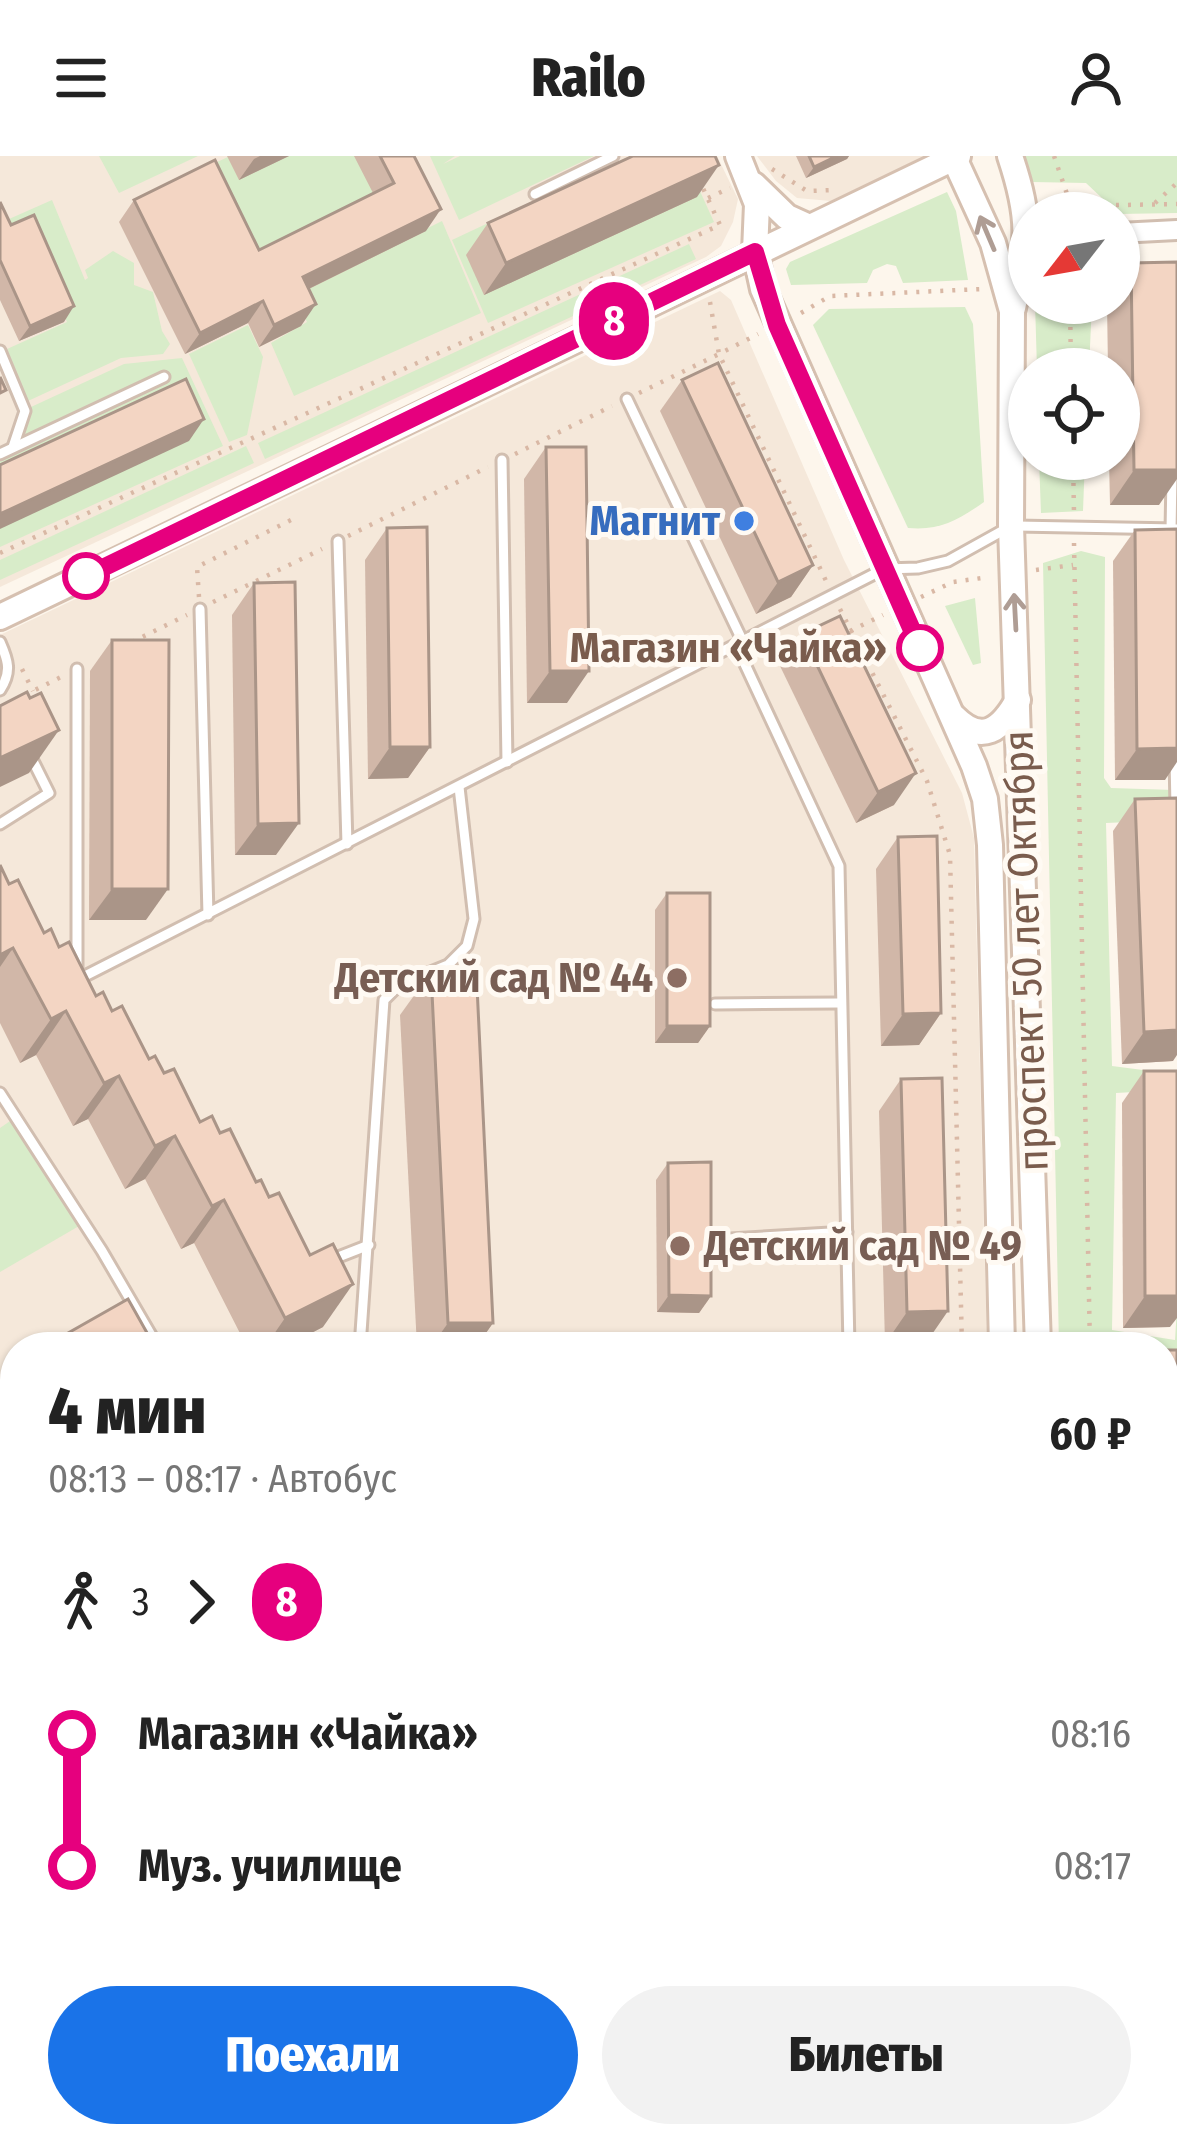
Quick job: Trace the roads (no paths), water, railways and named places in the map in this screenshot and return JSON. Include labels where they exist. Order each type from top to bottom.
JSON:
[{"type":"main road","points":[[1010,156],[1023,192]]},
{"type":"main road","points":[[0,617],[956,157]]},
{"type":"main road","name":"проспект 50 лет Октября","points":[[956,157],[993,243],[1008,296]]},
{"type":"main road","points":[[752,167],[787,217],[809,227]]},
{"type":"main road","name":"проспект 50 лет Октября","points":[[752,167],[757,204],[755,252],[777,325],[985,799],[1002,1332]]},
{"type":"main road","name":"проспект 50 лет Октября","points":[[1009,324],[1011,526],[1038,1332]]},
{"type":"main road","name":"проспект 50 лет Октября","points":[[952,716],[966,729],[980,733],[1007,719],[1019,699]]},
{"type":"street","points":[[1140,231],[1177,230]]},
{"type":"lane","points":[[535,194],[614,156]]},
{"type":"lane","points":[[0,351],[25,411],[12,448]]},
{"type":"lane","points":[[0,454],[164,377]]},
{"type":"lane","points":[[627,399],[839,866],[849,1332]]},
{"type":"lane","points":[[502,460],[508,762]]},
{"type":"lane","points":[[1171,551],[1173,460]]},
{"type":"lane","points":[[62,989],[884,569],[947,562],[1011,526],[1174,529]]},
{"type":"lane","points":[[338,541],[347,844]]},
{"type":"lane","points":[[200,608],[208,915]]},
{"type":"lane","points":[[0,641],[9,662],[2,696]]},
{"type":"lane","points":[[77,669],[77,980]]},
{"type":"lane","points":[[0,824],[49,793],[22,740]]},
{"type":"lane","points":[[1175,753],[1177,820]]},
{"type":"lane","points":[[362,1332],[384,1000],[399,985],[448,965],[467,946],[474,920],[459,787]]},
{"type":"lane","points":[[715,1004],[839,1003]]},
{"type":"lane","points":[[0,1093],[149,1332]]},
{"type":"lane","points":[[713,1240],[847,1232]]},
{"type":"lane","points":[[314,1268],[369,1245]]},
{"type":"place","name":"Магнит","points":[[744,521]]},
{"type":"place","name":"Магазин «Чайка»","points":[[920,648]]},
{"type":"place","name":"Детский сад № 44","points":[[677,978]]},
{"type":"place","name":"Детский сад № 49","points":[[680,1246]]}]
